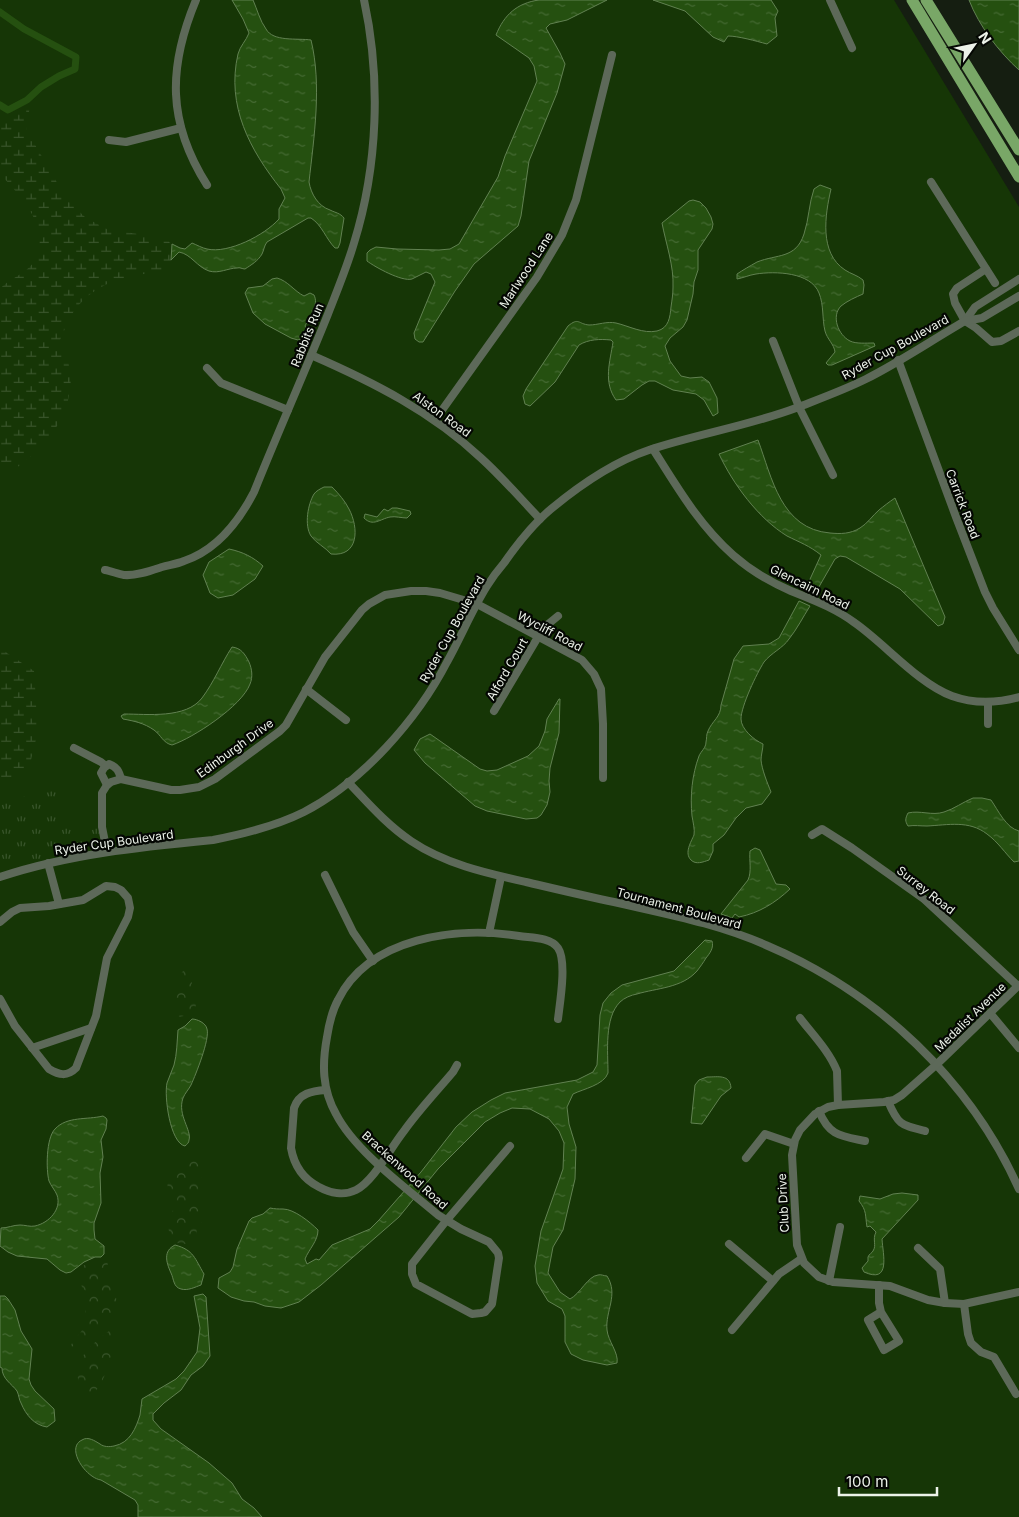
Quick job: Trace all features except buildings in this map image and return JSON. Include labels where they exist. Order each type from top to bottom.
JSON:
[{"type":"main road","points":[[912,0],[1019,177]]},
{"type":"main road","points":[[926,0],[1019,150]]},
{"type":"street","points":[[196,0],[183,34],[177,65],[177,103],[182,128],[195,164],[207,185]]},
{"type":"street","name":"Rabbits Run","points":[[105,570],[125,575],[141,573],[185,561],[205,551],[228,531],[246,507],[254,492],[311,355],[354,244],[365,198],[370,171],[374,123],[374,82],[371,38],[364,0]]},
{"type":"street","points":[[830,0],[852,48]]},
{"type":"street","name":"Marlwood Lane","points":[[435,420],[549,260],[562,235],[576,200],[612,55]]},
{"type":"street","points":[[109,140],[126,142],[182,128]]},
{"type":"street","points":[[931,182],[995,284]]},
{"type":"street","points":[[986,269],[957,288],[953,294],[955,303],[976,328],[992,342],[1001,341],[1019,331]]},
{"type":"street","name":"Ryder Cup Boulevard","points":[[0,877],[48,863],[107,852],[213,840],[247,832],[274,825],[303,812],[327,798],[348,782],[384,749],[417,711],[447,664],[488,585],[523,537],[540,519],[579,487],[614,466],[653,449],[759,420],[799,407],[852,386],[968,317],[984,302],[1019,279]]},
{"type":"street","name":"Ryder Cup Boulevard","points":[[968,317],[972,306],[996,289],[1008,286]]},
{"type":"street","name":"Ryder Cup Boulevard","points":[[968,317],[982,318],[1019,296]]},
{"type":"street","points":[[984,302],[991,313]]},
{"type":"street","points":[[772,341],[799,407],[833,475]]},
{"type":"street","name":"Alston Road","points":[[311,355],[387,390],[435,420],[482,458],[540,519]]},
{"type":"street","name":"Carrick Road","points":[[898,360],[985,592],[1019,650]]},
{"type":"street","points":[[207,368],[221,383],[288,410]]},
{"type":"street","name":"Glencairn Road","points":[[653,449],[697,517],[713,536],[747,566],[774,582],[822,603],[854,622],[914,672],[944,693],[968,701],[999,702],[1019,697]]},
{"type":"street","name":"Edinburgh Drive","points":[[121,779],[171,790],[205,785],[219,776],[280,731],[291,716],[324,657],[362,610],[376,599],[396,592],[426,591],[440,593],[477,604]]},
{"type":"street","name":"Wycliff Road","points":[[477,604],[582,660],[589,666],[601,689],[603,778]]},
{"type":"street","name":"Alford Court","points":[[494,711],[538,637],[547,625],[558,616]]},
{"type":"street","points":[[306,690],[346,720]]},
{"type":"street","points":[[988,702],[988,724]]},
{"type":"street","points":[[74,748],[106,766]]},
{"type":"street","points":[[107,785],[101,773],[109,764],[116,767],[121,779],[111,782],[102,793],[102,827],[107,852]]},
{"type":"street","name":"Tournament Boulevard","points":[[348,782],[381,817],[411,842],[446,860],[501,877],[713,926],[768,946],[813,968],[850,990],[893,1023],[936,1064],[978,1117],[1002,1156],[1019,1190]]},
{"type":"street","name":"Surrey Road","points":[[812,836],[822,829],[908,888],[1018,986]]},
{"type":"street","points":[[48,863],[59,904]]},
{"type":"street","points":[[325,875],[353,932],[373,961]]},
{"type":"street","points":[[490,933],[501,877]]},
{"type":"street","points":[[0,922],[20,908],[83,900],[106,886],[122,890],[130,902],[128,917],[107,958],[99,1004],[91,1028],[76,1068],[67,1075],[55,1073],[49,1068],[15,1026],[0,999]]},
{"type":"street","name":"Brackenwood Road","points":[[446,1221],[391,1175],[358,1144],[344,1128],[336,1114],[324,1081],[324,1054],[328,1030],[338,1000],[355,976],[373,961],[392,949],[430,937],[502,933],[546,940],[558,949],[562,962],[558,1019]]},
{"type":"street","name":"Medalist Avenue","points":[[936,1064],[1018,986]]},
{"type":"street","points":[[990,1013],[1019,1048]]},
{"type":"street","points":[[800,1018],[835,1066],[837,1071],[838,1104]]},
{"type":"street","points":[[32,1048],[91,1028]]},
{"type":"street","points":[[326,1090],[306,1094],[298,1100],[294,1108],[291,1148],[296,1163],[309,1181],[322,1188],[338,1193],[347,1193],[363,1186],[404,1130],[453,1072],[457,1064]]},
{"type":"street","name":"Club Drive","points":[[802,1259],[796,1240],[792,1155],[794,1144],[803,1125],[819,1111],[838,1104],[888,1101],[902,1095],[936,1064]]},
{"type":"street","points":[[888,1101],[894,1116],[901,1123],[905,1126],[925,1131]]},
{"type":"street","points":[[819,1111],[822,1120],[832,1132],[865,1141]]},
{"type":"street","points":[[746,1158],[765,1134],[794,1144]]},
{"type":"street","points":[[446,1221],[489,1242],[498,1253],[499,1258],[493,1300],[489,1308],[482,1313],[472,1314],[416,1284],[413,1279],[412,1264],[446,1221],[510,1146]]},
{"type":"street","points":[[829,1281],[840,1227]]},
{"type":"street","points":[[729,1244],[774,1281]]},
{"type":"street","points":[[918,1248],[940,1269],[945,1303]]},
{"type":"street","points":[[732,1330],[780,1274],[802,1259],[815,1274],[829,1281],[879,1285],[901,1289],[928,1300],[945,1303],[964,1304],[1019,1292]]},
{"type":"street","points":[[879,1285],[879,1303],[882,1312],[899,1341],[884,1350],[868,1320],[882,1312]]},
{"type":"street","points":[[964,1304],[971,1343],[979,1350],[994,1357],[1016,1394]]},
{"type":"green space","points":[[0,0],[894,0],[1019,207],[1019,1517],[0,1517]]},
{"type":"green space","points":[[30,106],[26,129],[67,200],[86,218],[109,230],[161,237],[172,244],[171,270],[130,276],[105,285],[94,291],[74,311],[59,342],[72,373],[67,407],[49,441],[19,466],[0,474],[0,289],[24,272],[36,259],[40,238],[34,217],[14,189],[0,174],[0,125]]},
{"type":"green space","points":[[1,649],[34,671],[38,731],[29,768],[0,787]]},
{"type":"green space","points":[[59,790],[64,827],[99,825],[101,843],[98,847],[8,870],[0,869],[0,801]]},
{"type":"green space","points":[[188,967],[194,974],[192,991],[196,1007],[190,1013],[180,1017],[176,1014],[176,1000],[173,991],[177,979]]},
{"type":"green space","points":[[193,1159],[200,1164],[203,1187],[200,1206],[202,1224],[197,1229],[196,1235],[186,1244],[171,1244],[167,1219],[174,1209],[174,1203],[169,1195],[167,1182],[170,1172],[175,1166],[185,1165]]},
{"type":"green space","points":[[107,1255],[109,1282],[119,1305],[119,1317],[98,1333],[75,1356],[69,1353],[70,1346],[86,1325],[85,1310],[90,1297],[82,1287],[79,1278],[73,1272],[93,1260]]},
{"type":"green space","points":[[117,1326],[104,1378],[98,1388],[85,1398],[77,1376],[79,1363],[93,1344]]},
{"type":"water","points":[[232,0],[253,0],[264,26],[274,36],[286,39],[311,40],[317,93],[309,182],[311,191],[319,203],[344,218],[338,248],[335,248],[315,221],[308,218],[267,242],[262,254],[245,269],[238,268],[213,272],[201,267],[183,253],[179,252],[171,260],[172,244],[185,249],[192,243],[205,249],[216,250],[246,242],[265,231],[279,219],[279,209],[285,198],[251,143],[238,109],[235,92],[235,73],[239,51],[249,33]]},
{"type":"water","points":[[539,0],[607,0],[567,20],[550,24],[546,28],[565,64],[557,93],[529,161],[518,226],[474,264],[423,342],[419,342],[415,339],[414,333],[435,282],[431,274],[426,272],[412,279],[395,276],[367,261],[367,253],[376,247],[439,250],[450,249],[459,244],[498,177],[537,81],[534,66],[529,58],[496,35],[512,11],[524,4]]},
{"type":"water","points":[[653,0],[771,0],[778,11],[775,18],[777,36],[767,44],[728,36],[724,42],[713,37],[685,11]]},
{"type":"water","points":[[969,0],[1019,0],[1019,70],[990,38]]},
{"type":"water","points":[[820,185],[831,189],[827,210],[826,233],[831,254],[845,270],[863,280],[864,285],[863,294],[846,302],[838,310],[836,315],[837,325],[842,334],[850,341],[874,343],[875,346],[832,365],[826,363],[835,352],[825,331],[821,298],[815,286],[801,277],[782,273],[756,274],[737,279],[737,274],[757,262],[791,252],[796,248],[804,234],[814,189]]},
{"type":"water","points":[[689,201],[700,202],[706,208],[713,224],[712,229],[698,250],[698,270],[687,320],[665,346],[670,361],[681,376],[690,378],[702,377],[709,382],[717,398],[718,413],[713,416],[704,400],[696,394],[673,390],[655,381],[649,381],[624,399],[616,400],[612,393],[609,379],[609,364],[613,342],[611,340],[591,341],[579,345],[555,382],[530,406],[525,404],[523,396],[526,389],[568,326],[572,323],[577,321],[589,325],[613,323],[652,332],[661,330],[666,325],[670,315],[673,279],[662,223]]},
{"type":"water","points":[[277,278],[304,296],[310,293],[314,295],[315,307],[305,326],[311,336],[308,340],[291,338],[265,324],[253,313],[245,293],[248,288],[263,286],[272,279]]},
{"type":"water","points":[[758,440],[774,485],[789,512],[800,522],[813,529],[830,533],[845,533],[856,530],[895,498],[945,617],[943,624],[938,626],[900,589],[846,557],[840,556],[835,559],[816,592],[806,588],[821,555],[776,529],[766,520],[731,477],[719,454]]},
{"type":"water","points":[[324,487],[332,487],[342,498],[349,509],[354,524],[355,532],[352,546],[340,554],[331,554],[311,536],[309,531],[307,521],[310,503],[315,493]]},
{"type":"water","points":[[392,508],[410,511],[411,514],[407,518],[390,517],[377,522],[370,522],[364,518],[365,514],[377,517],[384,509],[388,511]]},
{"type":"water","points":[[229,549],[248,555],[263,566],[255,579],[233,595],[218,598],[210,593],[203,575],[209,562]]},
{"type":"water","points":[[799,601],[810,606],[786,642],[764,662],[750,690],[741,719],[743,727],[752,737],[763,744],[762,764],[771,792],[762,804],[746,808],[736,818],[724,835],[713,844],[713,851],[709,860],[700,863],[695,862],[691,860],[688,854],[694,835],[691,801],[693,778],[699,756],[706,744],[707,732],[720,713],[734,659],[743,646],[769,644],[779,638]]},
{"type":"water","points":[[232,647],[240,650],[247,659],[251,670],[251,681],[245,693],[237,702],[216,720],[192,736],[172,745],[166,743],[150,728],[123,719],[121,716],[124,714],[166,714],[195,705],[206,692]]},
{"type":"water","points":[[559,699],[559,733],[550,768],[550,792],[547,805],[537,818],[526,819],[487,811],[475,806],[425,763],[414,750],[420,739],[430,734],[480,769],[487,771],[497,770],[528,756],[539,746],[547,719]]},
{"type":"water","points":[[973,798],[991,800],[1006,823],[1019,831],[1019,861],[1014,862],[991,837],[973,827],[958,824],[908,826],[906,823],[908,813],[940,813]]},
{"type":"water","points":[[755,848],[760,850],[776,884],[786,885],[790,889],[773,903],[753,913],[739,917],[735,914],[732,918],[721,914],[748,880],[750,851]]},
{"type":"water","points":[[705,940],[712,941],[711,950],[691,977],[669,987],[630,996],[620,1002],[611,1017],[609,1026],[608,1073],[606,1077],[598,1084],[573,1094],[567,1107],[569,1124],[576,1147],[575,1179],[563,1230],[553,1247],[548,1273],[560,1292],[570,1299],[594,1276],[607,1276],[612,1296],[607,1330],[617,1363],[607,1365],[583,1360],[571,1354],[565,1342],[565,1316],[562,1309],[548,1301],[537,1283],[535,1266],[541,1231],[563,1169],[564,1143],[559,1131],[549,1119],[530,1109],[512,1108],[485,1122],[438,1169],[399,1217],[299,1302],[281,1308],[265,1306],[231,1297],[218,1288],[219,1278],[230,1272],[233,1267],[237,1249],[252,1218],[263,1214],[270,1208],[292,1211],[302,1216],[318,1230],[315,1241],[305,1259],[307,1264],[316,1259],[319,1260],[332,1245],[370,1229],[421,1172],[456,1127],[472,1112],[505,1093],[577,1080],[593,1072],[597,1065],[600,1015],[603,1003],[611,993],[622,985],[674,971]]},
{"type":"water","points":[[192,1019],[205,1025],[207,1034],[205,1048],[199,1065],[191,1085],[183,1098],[182,1110],[189,1136],[189,1142],[185,1146],[175,1137],[172,1128],[167,1108],[166,1089],[175,1061],[178,1030]]},
{"type":"water","points":[[707,1077],[726,1078],[731,1088],[721,1096],[702,1124],[691,1123],[695,1085],[699,1080]]},
{"type":"water","points":[[103,1116],[107,1120],[106,1129],[101,1140],[103,1157],[100,1173],[101,1203],[94,1223],[94,1230],[95,1239],[104,1246],[104,1254],[101,1257],[95,1257],[84,1262],[71,1272],[66,1273],[47,1259],[17,1256],[8,1252],[0,1246],[1,1228],[17,1225],[33,1226],[45,1222],[53,1215],[58,1205],[56,1193],[49,1181],[47,1170],[48,1147],[52,1133],[60,1125],[71,1120]]},
{"type":"water","points":[[902,1193],[918,1195],[918,1200],[882,1239],[884,1260],[882,1271],[873,1275],[864,1272],[862,1268],[868,1261],[868,1256],[873,1252],[876,1232],[870,1226],[867,1227],[865,1210],[859,1201],[860,1196],[880,1199]]},
{"type":"water","points":[[175,1245],[190,1252],[196,1260],[204,1274],[201,1285],[184,1289],[178,1288],[175,1285],[168,1265],[167,1254],[171,1247]]},
{"type":"water","points":[[203,1294],[206,1297],[210,1356],[203,1366],[191,1375],[181,1390],[153,1414],[153,1420],[161,1429],[209,1463],[232,1483],[242,1499],[262,1517],[138,1517],[138,1505],[135,1500],[95,1478],[84,1469],[77,1456],[77,1444],[82,1440],[91,1439],[102,1445],[114,1446],[124,1442],[132,1434],[140,1415],[142,1399],[176,1379],[197,1352],[200,1328],[194,1296]]},
{"type":"water","points":[[0,1296],[5,1296],[15,1310],[21,1331],[32,1349],[29,1379],[31,1385],[54,1409],[55,1421],[47,1427],[34,1422],[25,1412],[17,1391],[5,1378],[0,1367]]},
{"type":"waterway","points":[[0,12],[24,29],[76,57],[75,69],[41,87],[27,100],[8,110],[0,105]]}]
